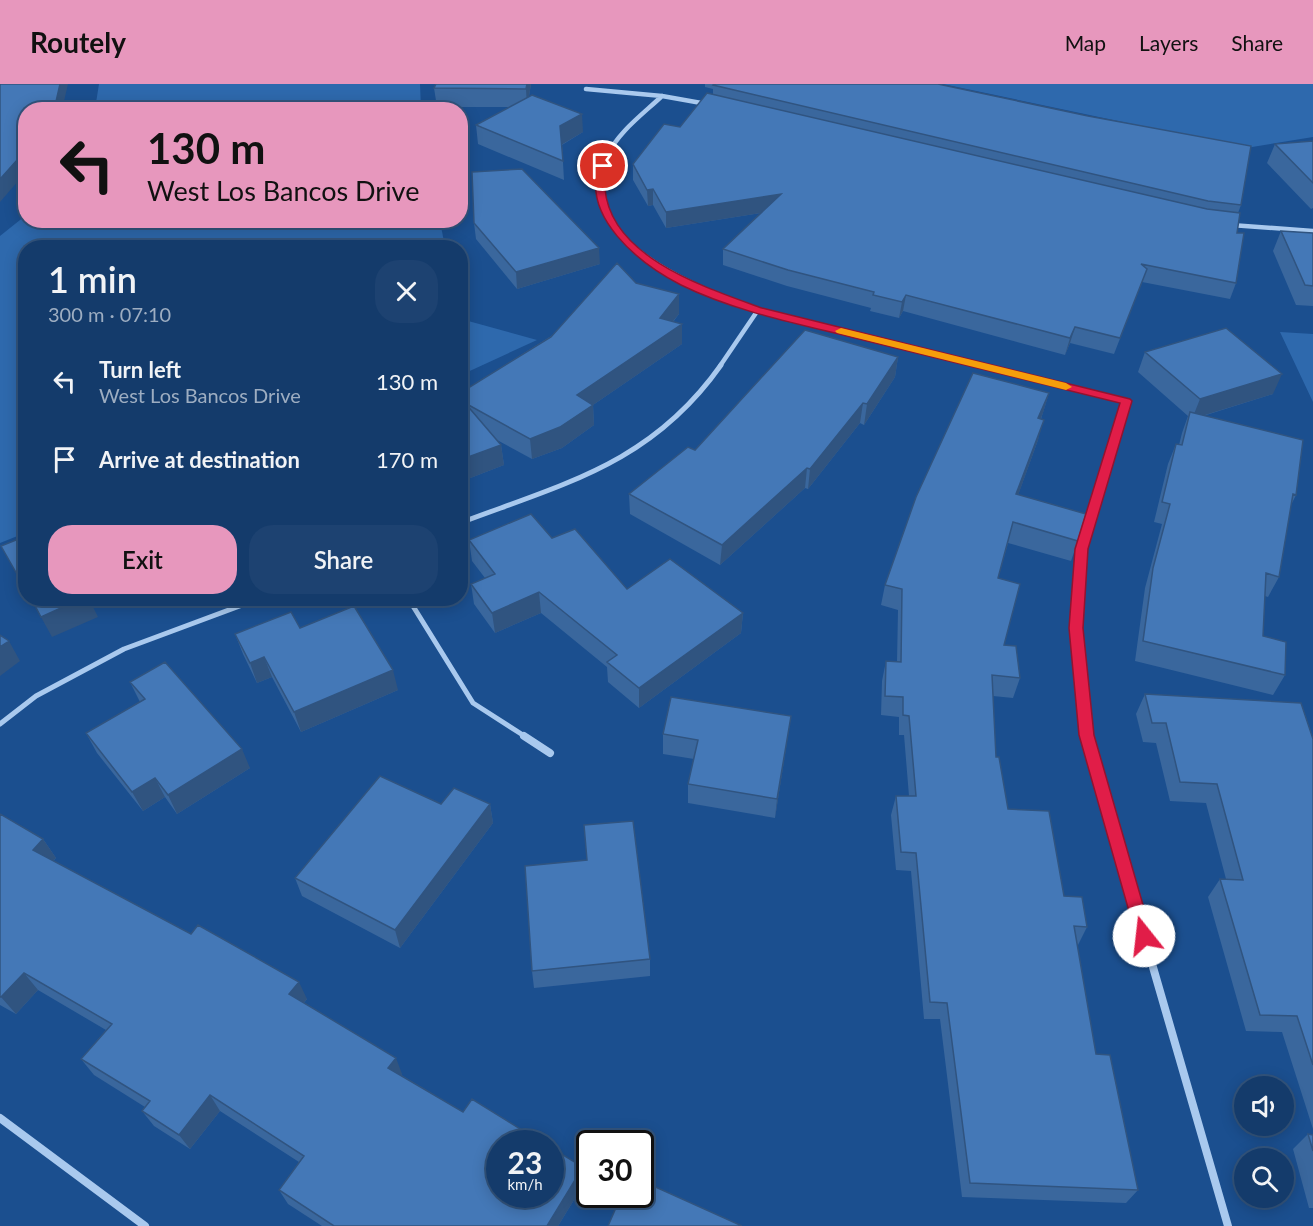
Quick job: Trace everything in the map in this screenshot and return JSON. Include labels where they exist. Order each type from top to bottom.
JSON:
[{"type":"street","points":[[586,89],[662,96],[715,106]]},
{"type":"street","points":[[662,96],[611,149],[603,166],[600,188],[605,210],[622,236],[638,253],[682,282],[758,310],[1126,401],[1082,549],[1076,628],[1086,735],[1228,1226]]},
{"type":"street","points":[[1225,224],[1313,231]]},
{"type":"street","points":[[468,520],[583,475],[623,455],[653,436],[683,412],[702,392],[758,310]]},
{"type":"street","points":[[0,724],[36,696],[124,649],[240,606]]},
{"type":"street","points":[[413,606],[474,703],[550,753]]},
{"type":"street","points":[[0,1118],[145,1226]]},
{"type":"shaded area","points":[[99,84],[420,84],[421,102],[96,102]]},
{"type":"shaded area","points":[[943,84],[1313,84],[1313,137],[1246,148]]},
{"type":"shaded area","points":[[18,222],[18,228],[441,228],[444,240],[18,240],[18,536],[0,543],[0,236]]},
{"type":"shaded area","points":[[468,321],[537,340],[468,372]]},
{"type":"shaded area","points":[[1280,332],[1313,334],[1313,402]]},
{"type":"building","points":[[0,84],[60,84],[56,102],[18,102],[18,159],[0,179]]},
{"type":"building","points":[[436,84],[527,84],[526,89],[434,88]]},
{"type":"building","points":[[714,84],[938,84],[1088,116],[1251,146],[1241,205],[1208,201]]},
{"type":"building","points":[[707,93],[1207,209],[1240,213],[1237,233],[1244,233],[1236,283],[1141,264],[1147,269],[1120,338],[1075,327],[1070,338],[906,295],[902,302],[873,295],[874,292],[788,270],[723,249],[781,194],[666,212],[653,189],[647,190],[633,164],[664,124],[680,127]]},
{"type":"building","points":[[532,95],[582,114],[560,126],[563,161],[476,125]]},
{"type":"building","points":[[1313,141],[1313,183],[1275,144]]},
{"type":"building","points":[[522,169],[599,248],[516,272],[474,223],[472,172]]},
{"type":"building","points":[[1281,231],[1313,233],[1313,286],[1305,285]]},
{"type":"building","points":[[617,263],[636,283],[679,294],[660,318],[682,324],[577,395],[593,405],[560,427],[530,439],[468,405],[468,388],[551,337]]},
{"type":"building","points":[[1226,328],[1282,374],[1200,399],[1145,352]]},
{"type":"building","points":[[805,330],[898,357],[867,404],[863,403],[810,469],[807,468],[722,545],[629,494],[688,447],[695,450]]},
{"type":"building","points":[[973,373],[1049,393],[1038,418],[1044,420],[1016,494],[1086,514],[1078,541],[1013,522],[998,578],[1020,584],[1004,645],[1016,646],[1020,678],[992,675],[996,757],[999,757],[1008,809],[1049,811],[1064,896],[1082,897],[1087,927],[1074,926],[1096,1054],[1110,1055],[1138,1190],[970,1183],[947,1003],[930,1002],[916,853],[901,852],[896,796],[916,796],[909,716],[903,715],[903,697],[885,696],[886,661],[901,662],[902,589],[885,585],[916,497]]},
{"type":"building","points":[[468,406],[501,445],[468,457]]},
{"type":"building","points":[[1190,412],[1303,440],[1296,495],[1293,494],[1279,577],[1266,573],[1263,636],[1286,642],[1285,675],[1143,641],[1153,568],[1170,504],[1162,502],[1176,444],[1182,445]]},
{"type":"building","points":[[531,514],[552,538],[575,529],[627,589],[670,559],[743,613],[639,688],[607,662],[617,655],[539,592],[492,613],[471,584],[495,574],[469,540]]},
{"type":"building","points":[[18,539],[18,576],[1,546]]},
{"type":"building","points":[[35,606],[65,606],[41,617]]},
{"type":"building","points":[[354,606],[393,670],[294,712],[264,657],[250,663],[235,634],[291,612],[300,628]]},
{"type":"building","points":[[0,635],[9,641],[0,647]]},
{"type":"building","points":[[165,662],[242,749],[168,795],[155,778],[132,792],[86,733],[145,699],[130,682]]},
{"type":"building","points":[[1145,694],[1301,703],[1313,739],[1313,1065],[1297,1016],[1260,1015],[1220,879],[1243,880],[1217,784],[1180,782],[1166,723],[1152,723]]},
{"type":"building","points":[[671,697],[791,716],[777,799],[688,784],[698,740],[663,734]]},
{"type":"building","points":[[380,776],[441,804],[454,788],[490,804],[395,930],[295,878]]},
{"type":"building","points":[[0,814],[43,839],[33,850],[191,934],[198,925],[299,982],[289,994],[396,1058],[388,1068],[463,1112],[472,1099],[522,1130],[486,1130],[486,1208],[558,1208],[547,1226],[334,1226],[279,1190],[304,1156],[210,1095],[179,1135],[142,1111],[150,1101],[81,1059],[112,1024],[24,973],[0,997]]},
{"type":"building","points":[[633,821],[650,959],[532,971],[525,866],[587,860],[584,825]]},
{"type":"building","points":[[1308,1134],[1313,1135],[1313,1151]]},
{"type":"building","points":[[564,1155],[576,1163],[576,1178],[564,1198]]},
{"type":"building","points":[[654,1186],[742,1226],[608,1226],[616,1208],[654,1208]]},
{"type":"slow traffic","points":[[841,331],[1066,387]]},
{"type":"route","points":[[603,166],[600,188],[605,210],[622,236],[638,253],[682,282],[758,310],[1126,401],[1082,549],[1076,628],[1086,735],[1144,936]]}]
